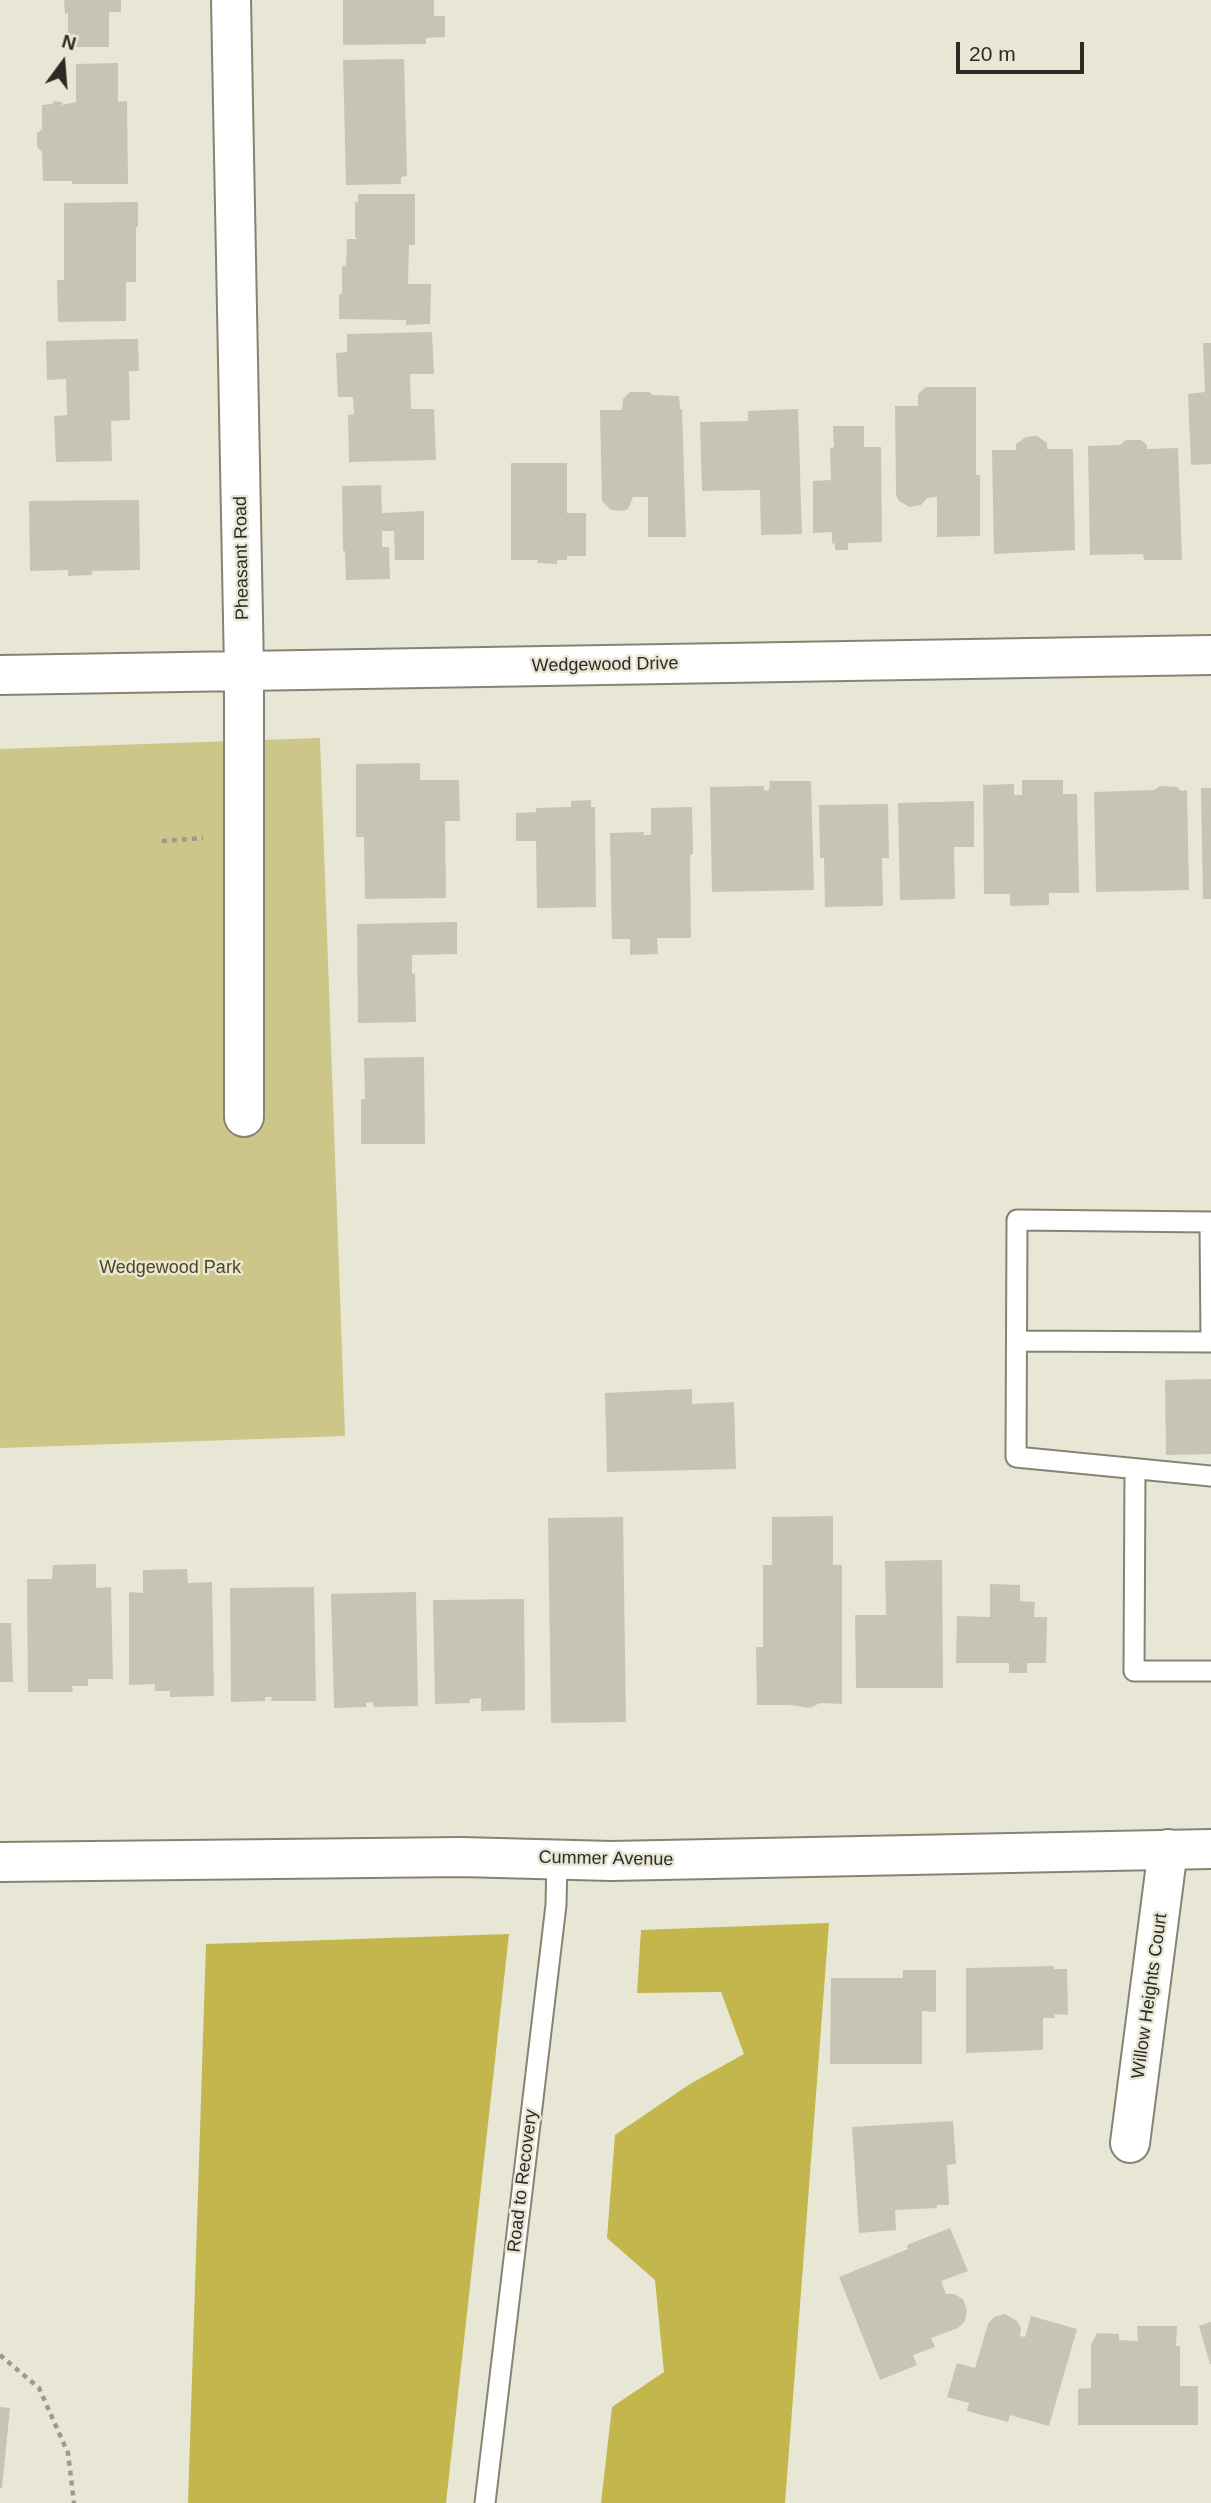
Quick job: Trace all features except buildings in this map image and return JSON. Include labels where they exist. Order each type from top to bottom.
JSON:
[{"type":"street","name":"Pheasant Road","points":[[231,0],[244,670],[244,1117]]},
{"type":"street","name":"Wedgewood Drive","points":[[0,675],[1211,655]]},
{"type":"street","name":"Willow Heights Court","points":[[1130,2143],[1168,1849]]},
{"type":"street","name":"Cummer Avenue","points":[[0,1862],[447,1857],[611,1861],[1211,1849]]},
{"type":"lane","points":[[1017,1341],[1211,1342],[1211,1222],[1017,1220],[1016,1457],[1211,1476]]},
{"type":"lane","points":[[1135,1469],[1134,1671],[1211,1671]]},
{"type":"lane","name":"Road to Recovery","points":[[485,2503],[556,1905],[557,1858]]},
{"type":"path","points":[[0,2355],[39,2388],[68,2453],[74,2503]]},
{"type":"green space","name":"Wedgewood Park","points":[[320,738],[345,1436],[0,1448],[0,749]]},
{"type":"shaded area","points":[[829,1923],[785,2503],[601,2503],[612,2407],[664,2372],[655,2280],[607,2238],[615,2135],[690,2084],[744,2054],[721,1992],[637,1993],[641,1930]]},
{"type":"shaded area","points":[[509,1934],[446,2503],[188,2503],[206,1944]]}]
